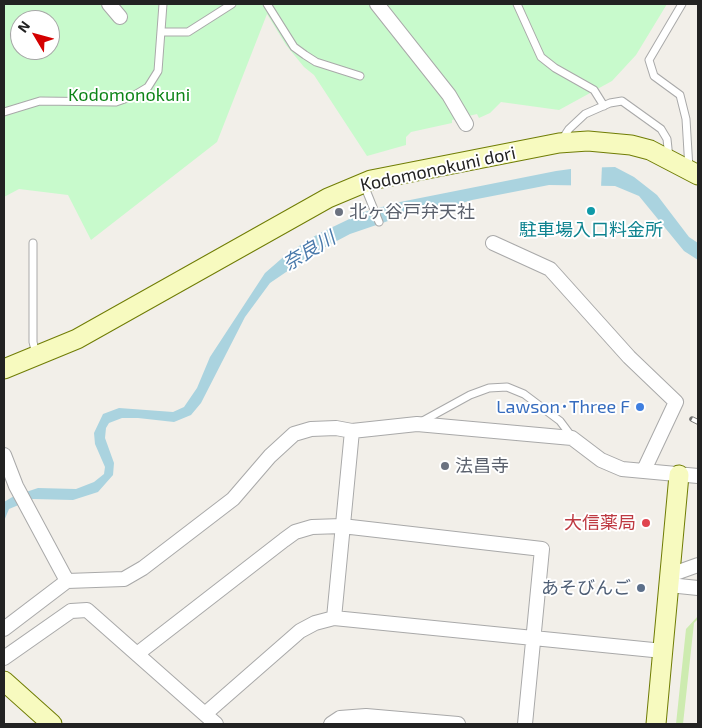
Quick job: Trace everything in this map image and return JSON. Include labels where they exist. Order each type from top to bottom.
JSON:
[{"type":"main road","name":"Kodomonokuni dori","points":[[4,368],[77,339],[328,198],[363,183],[559,143],[588,141],[631,145],[669,158],[694,172]]},
{"type":"main road","points":[[656,724],[679,475]]},
{"type":"main road","points":[[4,681],[52,724]]},
{"type":"street","points":[[109,4],[120,17]]},
{"type":"street","points":[[377,4],[448,94],[466,124]]},
{"type":"street","points":[[493,244],[550,269],[629,357],[676,402],[646,464]]},
{"type":"street","points":[[4,629],[67,580],[124,579],[143,568],[233,499],[270,456],[294,434],[310,430],[328,428],[352,431],[417,424],[572,438],[601,460],[622,468],[646,464],[679,475],[698,476]]},
{"type":"street","points":[[334,618],[352,431]]},
{"type":"street","points":[[4,455],[11,483],[67,580]]},
{"type":"street","points":[[138,654],[295,532],[312,527],[342,526],[542,549],[524,724]]},
{"type":"street","points":[[669,580],[698,565]]},
{"type":"street","points":[[669,580],[698,588]]},
{"type":"street","points":[[4,658],[71,611],[88,610],[216,724]]},
{"type":"street","points":[[205,714],[300,631],[315,623],[334,618],[663,651]]},
{"type":"street","points":[[331,724],[340,718],[366,716],[458,724]]},
{"type":"lane","points":[[4,112],[40,101],[116,102],[133,96],[148,87],[158,71],[163,4]]},
{"type":"lane","points":[[162,32],[188,32],[232,4]]},
{"type":"lane","points":[[267,4],[294,46],[305,56],[316,62],[360,76]]},
{"type":"lane","points":[[517,4],[542,57],[555,68],[594,90],[604,106]]},
{"type":"lane","points":[[682,4],[649,60],[654,76],[680,96],[686,119],[694,172]]},
{"type":"lane","points":[[559,143],[568,130],[585,114],[622,101],[660,129],[667,139],[669,158]]},
{"type":"lane","points":[[363,183],[379,222]]},
{"type":"lane","points":[[33,243],[33,342],[37,356]]},
{"type":"lane","points":[[417,424],[470,395],[489,388],[507,387],[524,394],[560,421],[572,438]]},
{"type":"green space","name":"Kodomonokuni","points":[[4,4],[667,4],[636,55],[612,81],[559,110],[501,102],[490,113],[479,118],[477,114],[452,120],[452,123],[411,132],[406,137],[406,145],[367,156],[314,75],[304,67],[286,45],[267,14],[217,142],[91,240],[68,195],[19,189],[4,197]]},
{"type":"green space","points":[[698,616],[694,623],[683,724],[676,724],[686,629]]},
{"type":"water","name":"奈良川","points":[[615,167],[634,177],[657,195],[689,237],[698,243],[698,260],[684,251],[639,196],[615,186],[549,185],[472,200],[439,210],[403,212],[391,220],[350,234],[314,253],[270,283],[245,317],[201,403],[191,415],[174,422],[122,418],[109,423],[106,428],[105,438],[114,463],[113,475],[98,492],[73,500],[33,499],[9,509],[4,521],[4,502],[14,496],[38,488],[76,489],[94,482],[104,474],[105,467],[95,444],[94,433],[103,414],[119,408],[173,412],[184,407],[197,388],[210,357],[265,273],[288,253],[318,234],[364,212],[400,202],[556,171],[578,168]]},
{"type":"pier","points":[[602,165],[601,188],[571,187],[571,166]]},
{"type":"railway","points":[[692,419],[698,422]]},
{"type":"place","name":"駐車場入口料金所","points":[[591,211]]},
{"type":"place","name":"北ヶ谷戸弁天社","points":[[339,212]]},
{"type":"place","name":"Lawson･Three F","points":[[640,407]]},
{"type":"place","name":"法昌寺","points":[[445,466]]},
{"type":"place","name":"大信薬局","points":[[646,523]]},
{"type":"place","name":"あそびんご","points":[[641,588]]}]
